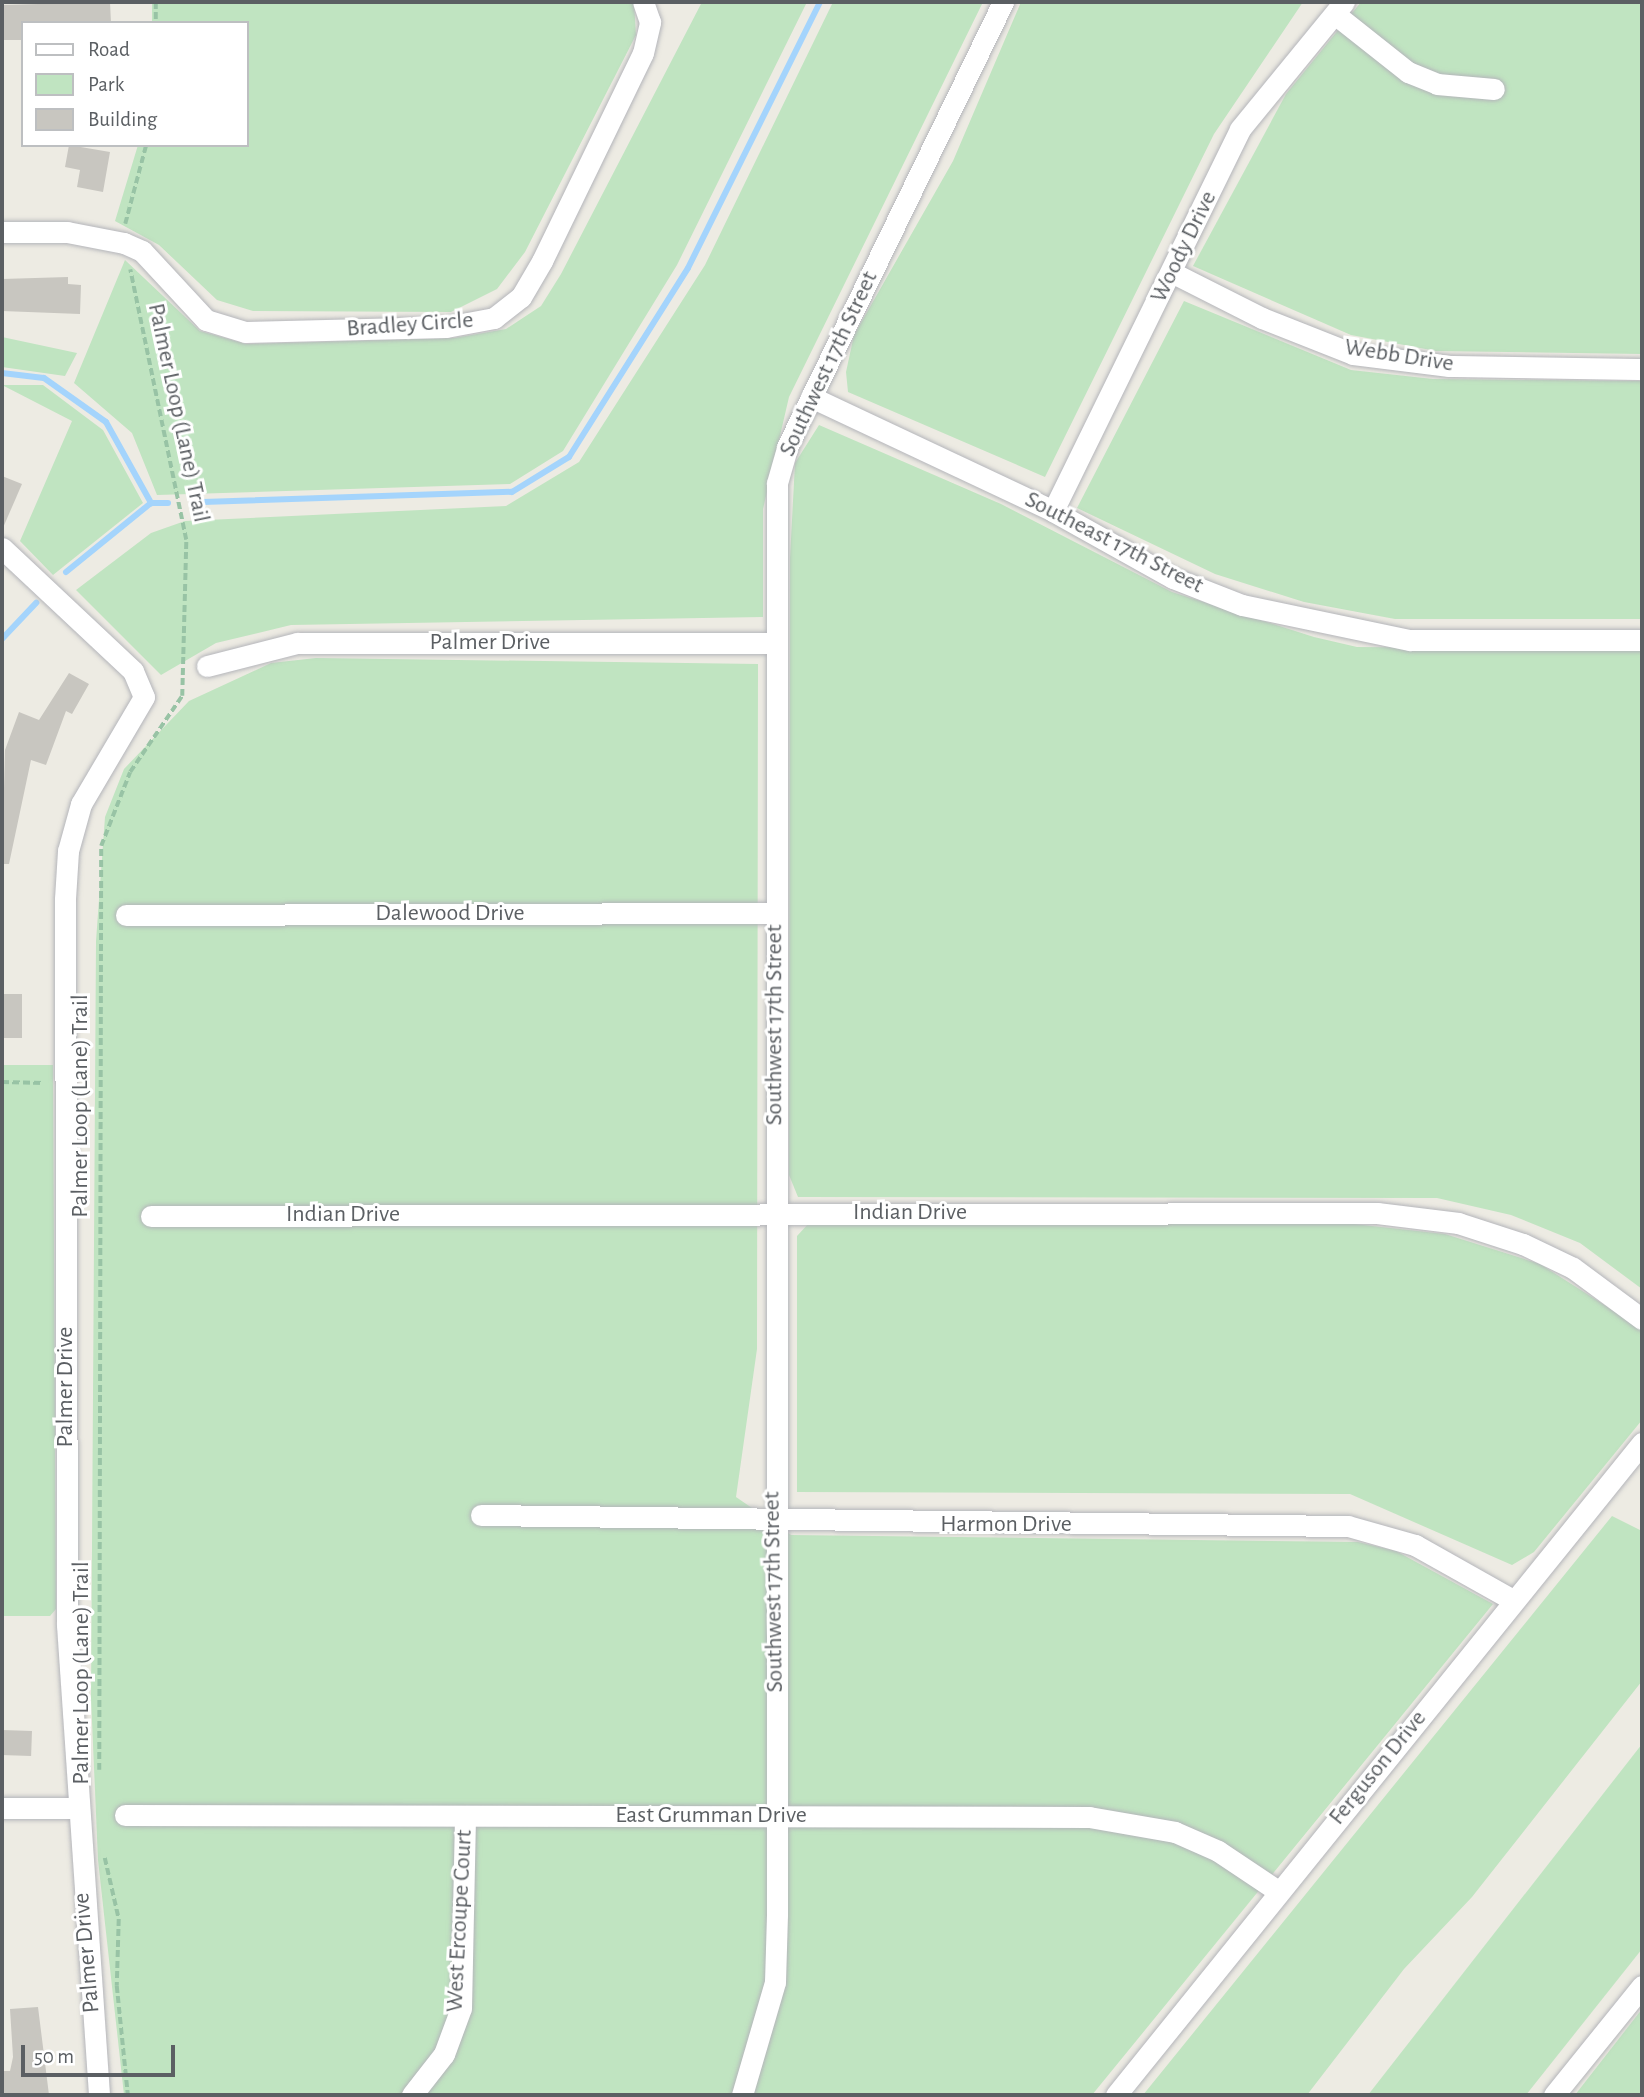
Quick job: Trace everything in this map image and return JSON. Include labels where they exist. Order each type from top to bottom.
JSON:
[{"type":"street","name":"Bradley Circle","points":[[2,232],[67,232],[124,243],[142,251],[177,297],[206,320],[245,332],[446,327],[494,318],[521,297],[542,261],[643,53],[650,22],[643,2]]},
{"type":"street","name":"Southwest 17th Street","points":[[743,2095],[775,1982],[777,1815],[772,1521],[777,483],[811,397],[1003,2]]},
{"type":"street","points":[[1340,8],[1408,72],[1437,84],[1494,89]]},
{"type":"street","name":"Woody Drive","points":[[1053,511],[1173,273],[1240,129],[1283,69],[1340,8]]},
{"type":"street","name":"Webb Drive","points":[[1173,273],[1262,318],[1353,354],[1448,366],[1642,369]]},
{"type":"street","name":"Southeast 17th Street","points":[[811,397],[1053,511],[1173,578],[1334,628],[1410,640],[1642,640]]},
{"type":"street","name":"Palmer Drive","points":[[2,548],[133,671],[144,697],[81,804],[68,851],[67,1625],[74,1808],[99,2095]]},
{"type":"street","name":"Palmer Drive","points":[[206,666],[297,643],[777,643]]},
{"type":"street","name":"Dalewood Drive","points":[[126,915],[775,912]]},
{"type":"street","name":"Indian Drive","points":[[151,1216],[1377,1213],[1458,1223],[1573,1268],[1642,1319]]},
{"type":"street","name":"Ferguson Drive","points":[[1116,2095],[1642,1443]]},
{"type":"street","name":"Harmon Drive","points":[[481,1514],[772,1521],[1348,1526],[1415,1545],[1513,1600]]},
{"type":"street","points":[[2,1808],[74,1808]]},
{"type":"street","name":"East Grumman Drive","points":[[125,1815],[777,1815],[1142,1822],[1218,1851],[1278,1891]]},
{"type":"street","name":"West Ercoupe Court","points":[[412,2095],[444,2054],[461,2008],[465,1817]]},
{"type":"street","points":[[1554,2095],[1642,1986]]},
{"type":"path","points":[[156,2],[156,21]]},
{"type":"path","name":"Palmer Loop (Lane) Trail","points":[[99,1784],[101,846],[130,772],[182,696],[186,553],[177,475],[124,243],[146,147]]},
{"type":"path","points":[[2,1082],[46,1083]]},
{"type":"path","points":[[104,1845],[119,1919],[117,1986],[128,2095]]},
{"type":"green space","points":[[152,2],[634,2],[636,35],[525,252],[497,289],[451,312],[253,311],[217,300],[159,245],[115,221],[137,147],[248,147],[248,21],[152,21]]},
{"type":"green space","points":[[702,2],[807,2],[677,265],[563,451],[510,484],[157,495],[132,433],[74,383],[125,260],[200,331],[246,344],[454,338],[506,329],[541,306],[561,274]]},
{"type":"green space","points":[[833,2],[983,2],[789,397],[763,509],[763,617],[291,625],[216,643],[161,675],[76,590],[151,533],[185,521],[506,506],[579,462],[705,265]]},
{"type":"green space","points":[[1021,2],[1303,2],[1214,134],[1045,477],[848,392],[846,372],[854,335],[953,161]]},
{"type":"green space","points":[[1361,2],[1642,2],[1642,354],[1436,351],[1351,335],[1193,266],[1286,94]]},
{"type":"green space","points":[[1184,301],[1351,370],[1433,379],[1642,381],[1642,619],[1395,619],[1304,602],[1215,574],[1077,508]]},
{"type":"green space","points":[[2,337],[77,353],[65,376],[2,367]]},
{"type":"green space","points":[[2,385],[43,385],[103,430],[143,503],[53,575],[20,541],[72,421]]},
{"type":"green space","points":[[819,425],[1001,504],[1172,592],[1314,637],[1357,647],[1642,649],[1642,1289],[1580,1243],[1511,1215],[1437,1198],[798,1197],[789,1175],[790,558],[795,463]]},
{"type":"green space","points":[[316,658],[758,664],[757,1349],[736,1497],[791,1535],[1358,1542],[1396,1551],[1493,1604],[1092,2095],[124,2095],[98,1860],[91,1698],[96,941],[105,817],[124,769],[189,701],[271,663]]},
{"type":"green space","points":[[2,1065],[53,1065],[56,1609],[50,1616],[2,1616]]},
{"type":"green space","points":[[809,1223],[1354,1224],[1445,1234],[1540,1264],[1642,1329],[1642,1420],[1534,1552],[1512,1565],[1350,1494],[797,1492],[797,1236]]},
{"type":"green space","points":[[1612,1516],[1642,1531],[1642,1681],[1472,1897],[1404,1969],[1307,2095],[1143,2095]]},
{"type":"green space","points":[[1642,1744],[1642,1949],[1526,2095],[1368,2095]]},
{"type":"green space","points":[[1642,2009],[1642,2095],[1575,2095]]},
{"type":"building","points":[[110,2],[111,21],[21,21],[21,40],[2,40],[2,5]]},
{"type":"building","points":[[69,147],[110,152],[103,192],[77,187],[80,170],[65,167]]},
{"type":"building","points":[[68,277],[68,284],[81,285],[80,314],[2,311],[2,279]]},
{"type":"building","points":[[2,476],[22,484],[2,530]]},
{"type":"building","points":[[69,673],[89,684],[72,714],[66,711],[46,765],[31,760],[9,864],[2,864],[5,750],[19,712],[39,720]]},
{"type":"building","points":[[2,994],[22,994],[22,1038],[2,1038]]},
{"type":"building","points":[[2,1730],[32,1731],[31,1756],[2,1755]]},
{"type":"building","points":[[38,2007],[49,2095],[4,2095],[3,2071],[10,2071],[13,2057],[10,2009]]},
{"type":"waterway","points":[[203,502],[512,492],[569,457],[688,268],[820,2]]},
{"type":"waterway","points":[[2,373],[44,378],[106,422],[151,503]]},
{"type":"waterway","points":[[66,572],[151,503],[168,503]]},
{"type":"waterway","points":[[2,639],[36,603]]}]
